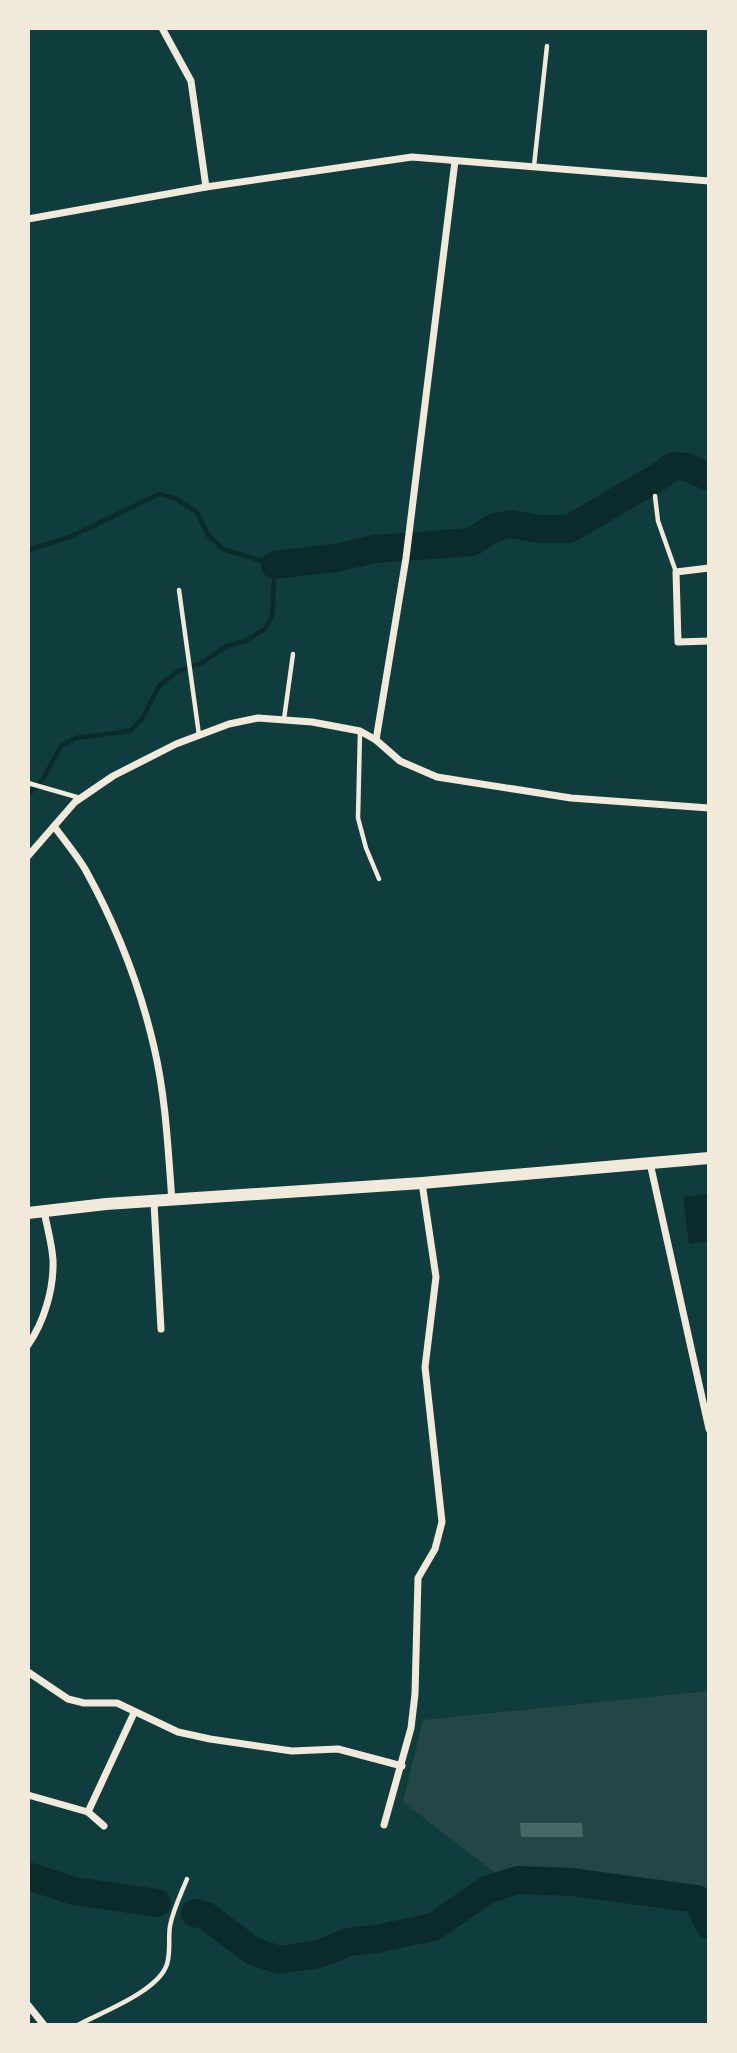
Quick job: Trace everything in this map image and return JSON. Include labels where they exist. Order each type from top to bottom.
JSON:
[{"type":"main road","points":[[28,1213],[709,1158]]},
{"type":"street","points":[[162,28],[191,81],[206,187]]},
{"type":"street","points":[[28,219],[206,187],[412,157],[709,181]]},
{"type":"street","points":[[376,740],[406,558],[455,161]]},
{"type":"street","points":[[709,568],[676,572],[678,642],[709,641]]},
{"type":"street","points":[[28,856],[81,798],[113,776],[176,744],[229,724],[258,718],[284,719],[360,731],[376,740],[400,761],[437,777],[571,798],[709,808]]},
{"type":"street","points":[[54,826],[84,867],[120,939],[139,992],[157,1062],[165,1115],[172,1201]]},
{"type":"street","points":[[650,1163],[709,1429]]},
{"type":"street","points":[[384,1825],[411,1728],[415,1694],[418,1577],[435,1549],[442,1522],[425,1367],[436,1277],[422,1183]]},
{"type":"street","points":[[154,1203],[161,1329]]},
{"type":"street","points":[[28,1345],[49,1299],[53,1260],[44,1210]]},
{"type":"street","points":[[28,1672],[68,1699],[84,1703],[117,1703],[178,1732],[292,1751],[338,1749],[402,1766]]},
{"type":"street","points":[[88,1811],[134,1713]]},
{"type":"street","points":[[28,1795],[88,1811],[104,1826]]},
{"type":"street","points":[[28,2005],[44,2025]]},
{"type":"lane","points":[[533,167],[547,46]]},
{"type":"lane","points":[[655,496],[657,521],[676,572]]},
{"type":"lane","points":[[179,590],[199,736]]},
{"type":"lane","points":[[284,719],[293,654]]},
{"type":"lane","points":[[360,731],[358,818],[366,848],[379,879]]},
{"type":"lane","points":[[28,783],[81,798]]},
{"type":"lane","points":[[78,2025],[133,1996],[151,1985],[162,1974],[167,1966],[171,1944],[170,1927],[187,1879]]},
{"type":"shaded area","points":[[709,1194],[709,1241],[689,1244],[683,1197]]},
{"type":"shaded area","points":[[709,1691],[709,1913],[698,1893],[534,1871],[497,1874],[403,1802],[423,1720]]},
{"type":"building","points":[[520,1823],[582,1823],[583,1837],[521,1837]]},
{"type":"waterway","points":[[275,565],[334,558],[375,549],[472,542],[493,528],[511,524],[540,529],[569,529],[673,466],[687,467],[709,477]]},
{"type":"waterway","points":[[28,550],[70,537],[159,494],[177,499],[197,512],[208,535],[223,549],[275,565],[272,616],[265,629],[245,641],[227,646],[201,663],[178,671],[159,686],[142,719],[130,731],[76,738],[61,746],[43,779],[28,792]]},
{"type":"waterway","points":[[28,1876],[74,1891],[157,1903]]},
{"type":"waterway","points":[[195,1913],[206,1916],[253,1951],[279,1960],[319,1954],[348,1942],[433,1927],[487,1890],[518,1880],[572,1882],[697,1899],[709,1925]]}]
